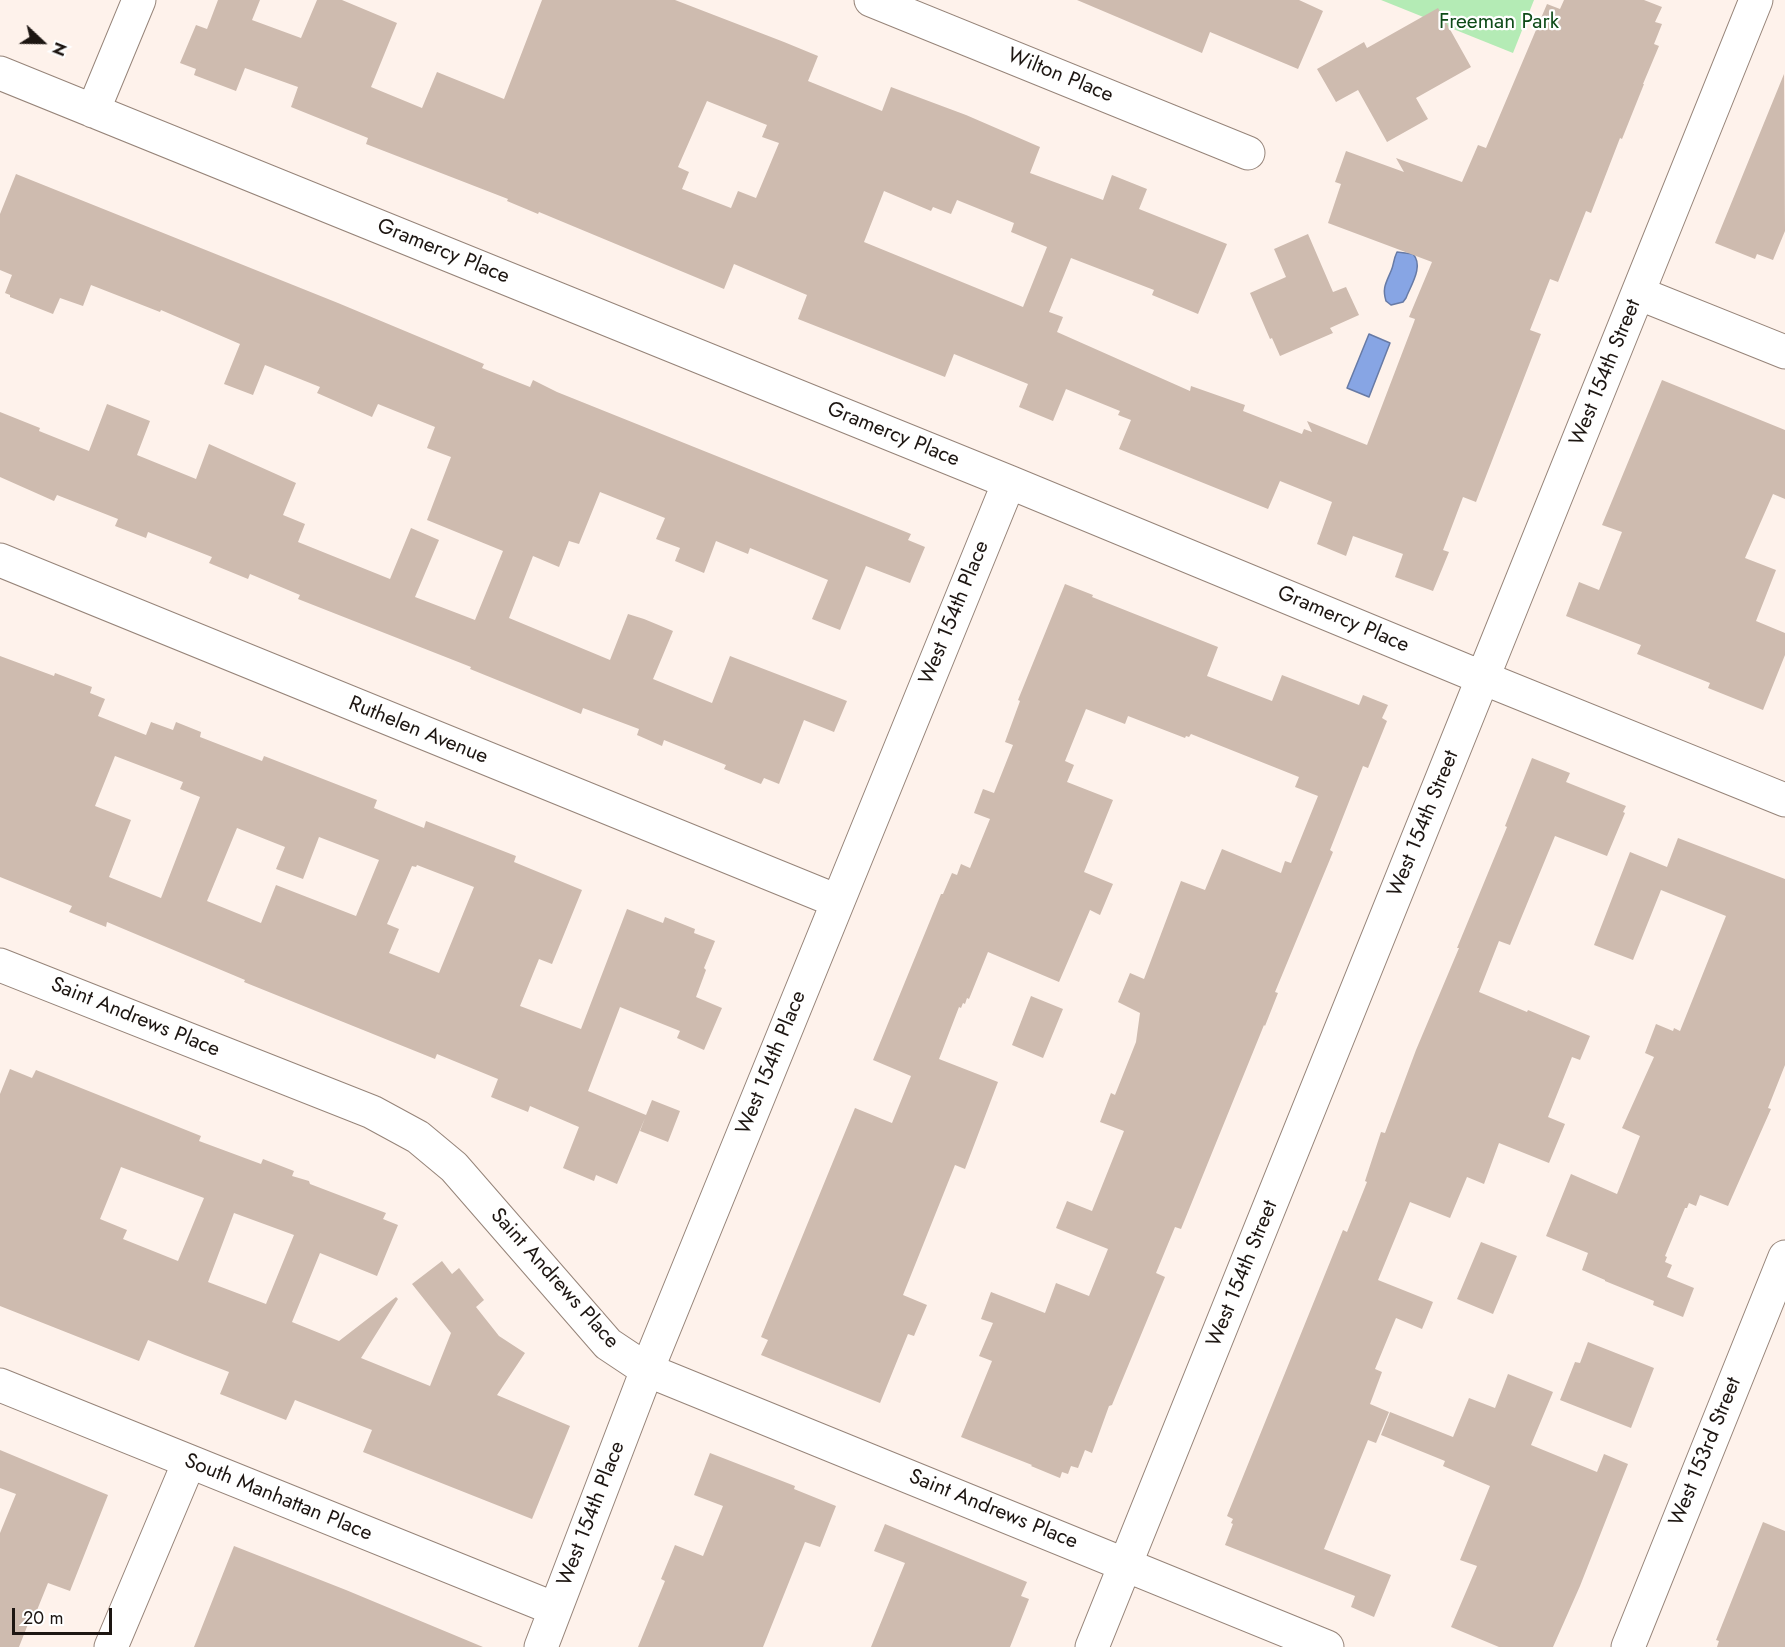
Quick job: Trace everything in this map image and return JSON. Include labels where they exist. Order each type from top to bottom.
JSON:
[{"type":"street","points":[[93,111],[139,0]]},
{"type":"street","name":"Wilton Place","points":[[871,0],[1248,153]]},
{"type":"street","name":"West 154th Street","points":[[1092,1647],[1756,0]]},
{"type":"street","name":"Gramercy Place","points":[[0,73],[1009,482],[1785,800]]},
{"type":"street","points":[[1638,292],[1785,352]]},
{"type":"street","name":"West 154th Place","points":[[541,1647],[647,1370],[1009,482]]},
{"type":"street","name":"Ruthelen Avenue","points":[[0,560],[837,901]]},
{"type":"street","name":"Saint Andrews Place","points":[[0,965],[372,1112],[418,1137],[454,1167],[608,1344],[647,1370],[1327,1647]]},
{"type":"street","name":"West 153rd Street","points":[[1628,1647],[1785,1257]]},
{"type":"street","name":"South Manhattan Place","points":[[0,1385],[555,1610]]},
{"type":"street","points":[[111,1647],[189,1462]]},
{"type":"green space","name":"Freeman Park","points":[[1381,0],[1534,0],[1513,53]]},
{"type":"water","points":[[1397,252],[1413,254],[1417,270],[1406,298],[1403,302],[1391,305],[1386,301],[1385,289]]},
{"type":"water","points":[[1369,334],[1390,343],[1369,397],[1347,388]]},
{"type":"building","points":[[218,0],[260,0],[252,20],[301,38],[317,0],[342,0],[397,23],[371,87],[422,108],[437,72],[504,99],[542,0],[675,0],[818,56],[808,81],[882,111],[891,87],[966,115],[1040,147],[1030,173],[1103,200],[1112,175],[1147,189],[1139,209],[1227,244],[1198,314],[1152,295],[1154,290],[1071,258],[1049,312],[1063,317],[1057,332],[1190,391],[1191,386],[1245,405],[1243,411],[1302,434],[1304,429],[1312,432],[1307,421],[1367,445],[1415,319],[1409,317],[1432,262],[1328,223],[1341,184],[1335,182],[1346,151],[1404,172],[1396,158],[1462,182],[1478,145],[1486,148],[1547,4],[1560,9],[1564,0],[1644,0],[1662,7],[1655,22],[1662,24],[1654,44],[1659,46],[1591,213],[1586,211],[1558,282],[1550,279],[1530,330],[1541,334],[1476,502],[1463,497],[1443,550],[1449,552],[1433,591],[1395,577],[1403,554],[1353,536],[1346,556],[1317,544],[1332,502],[1280,481],[1268,509],[1119,449],[1131,420],[1118,415],[1120,411],[1066,389],[1053,421],[1019,407],[1028,384],[954,354],[945,377],[798,319],[807,295],[734,264],[724,289],[539,212],[538,214],[507,201],[508,199],[366,144],[368,138],[291,107],[298,87],[245,68],[236,91],[194,75],[196,69],[180,63],[196,25],[207,29]],"holes":[[[707,101],[767,125],[762,137],[779,143],[756,198],[738,191],[731,208],[682,189],[689,172],[678,167]],[[884,191],[931,211],[933,207],[951,214],[957,200],[1014,223],[1011,232],[1047,247],[1023,307],[864,242]]]},
{"type":"building","points":[[1077,0],[1299,0],[1323,11],[1298,69],[1210,32],[1202,53]]},
{"type":"building","points":[[1438,8],[1471,67],[1416,98],[1428,119],[1387,142],[1358,90],[1336,102],[1317,69],[1364,42],[1367,48]]},
{"type":"building","points":[[1784,74],[1785,231],[1773,260],[1757,254],[1755,259],[1715,243]]},
{"type":"building","points":[[16,174],[338,303],[484,364],[482,368],[530,387],[533,380],[557,392],[911,534],[908,540],[925,547],[910,583],[866,566],[840,630],[812,619],[828,580],[750,548],[748,554],[716,541],[704,573],[675,561],[680,548],[656,539],[665,518],[600,492],[579,544],[569,541],[559,567],[533,556],[509,618],[610,660],[628,614],[644,619],[673,631],[653,679],[712,703],[730,656],[847,701],[834,732],[804,720],[779,784],[764,778],[761,784],[724,769],[726,765],[664,740],[662,746],[637,735],[639,729],[583,708],[581,714],[470,669],[471,667],[298,599],[300,595],[250,574],[248,579],[209,563],[212,557],[148,532],[146,538],[115,526],[118,519],[57,495],[54,501],[0,477],[0,412],[89,451],[107,404],[150,421],[137,455],[196,479],[209,444],[296,483],[283,515],[305,524],[298,542],[390,579],[411,528],[439,540],[415,597],[475,620],[503,551],[427,520],[451,457],[427,448],[435,427],[378,404],[372,417],[317,393],[320,387],[265,365],[253,395],[224,384],[240,344],[161,310],[160,312],[91,285],[83,306],[60,298],[53,314],[10,297],[5,293],[12,275],[0,270],[0,214]]},
{"type":"building","points":[[1308,234],[1333,292],[1346,287],[1359,315],[1330,328],[1333,333],[1280,356],[1250,293],[1286,277],[1274,249]]},
{"type":"building","points":[[1662,380],[1785,430],[1785,499],[1773,494],[1745,558],[1776,570],[1756,621],[1785,633],[1785,655],[1763,710],[1708,688],[1710,683],[1637,654],[1641,645],[1566,616],[1579,582],[1599,590],[1622,532],[1602,525]]},
{"type":"building","points":[[1065,584],[1218,647],[1207,676],[1272,701],[1282,675],[1359,705],[1363,695],[1388,705],[1382,718],[1387,721],[1368,768],[1363,766],[1330,850],[1333,852],[1275,992],[1278,993],[1265,1026],[1181,1229],[1175,1227],[1156,1273],[1165,1277],[1112,1405],[1109,1406],[1092,1453],[1085,1450],[1078,1468],[1071,1466],[1068,1474],[1062,1472],[1060,1478],[961,1437],[992,1361],[979,1356],[993,1323],[981,1319],[991,1292],[1045,1313],[1056,1283],[1089,1296],[1108,1249],[1056,1228],[1067,1201],[1092,1211],[1124,1131],[1100,1122],[1111,1093],[1115,1095],[1136,1042],[1140,1013],[1118,1002],[1130,973],[1144,979],[1181,881],[1205,890],[1222,849],[1281,873],[1285,861],[1291,863],[1318,796],[1295,787],[1299,777],[1191,734],[1185,738],[1128,716],[1125,724],[1086,709],[1065,761],[1074,765],[1067,782],[1113,800],[1084,872],[1113,884],[1100,915],[1090,910],[1059,982],[988,952],[969,999],[967,998],[961,1008],[959,1007],[939,1059],[998,1082],[965,1169],[955,1165],[903,1295],[927,1305],[914,1336],[908,1334],[880,1403],[761,1355],[768,1340],[761,1337],[855,1108],[892,1123],[911,1076],[873,1060],[941,894],[952,873],[957,875],[961,864],[970,868],[990,819],[974,813],[983,789],[994,793],[1013,745],[1005,742],[1020,701],[1018,700]]},
{"type":"building","points":[[0,656],[92,687],[90,693],[105,699],[98,716],[146,735],[151,722],[173,730],[176,722],[201,732],[200,737],[262,761],[264,756],[377,800],[374,808],[424,828],[426,821],[516,856],[514,862],[582,890],[552,964],[539,959],[520,1006],[581,1029],[627,909],[663,923],[665,917],[695,929],[694,933],[715,941],[696,997],[722,1008],[704,1050],[677,1038],[680,1031],[620,1007],[588,1091],[646,1115],[652,1100],[680,1111],[668,1142],[640,1131],[645,1118],[617,1184],[596,1175],[594,1181],[563,1168],[579,1127],[530,1106],[528,1112],[491,1097],[498,1079],[437,1054],[435,1059],[244,982],[245,980],[107,922],[106,927],[69,912],[72,906],[0,877]],"holes":[[[115,756],[183,782],[180,789],[200,797],[161,898],[109,877],[131,820],[95,806]],[[237,828],[285,847],[276,869],[303,879],[319,837],[379,860],[356,916],[276,885],[261,923],[207,901]],[[417,865],[474,887],[439,973],[389,953],[399,929],[387,924],[412,866]]]},
{"type":"building","points":[[1532,758],[1570,773],[1566,782],[1626,806],[1623,812],[1625,813],[1607,856],[1555,836],[1510,945],[1499,941],[1479,992],[1590,1036],[1580,1060],[1572,1057],[1548,1117],[1565,1124],[1549,1163],[1499,1143],[1484,1184],[1467,1177],[1450,1218],[1410,1202],[1378,1280],[1433,1302],[1422,1329],[1396,1318],[1375,1369],[1382,1372],[1370,1404],[1389,1412],[1376,1443],[1368,1440],[1324,1549],[1391,1575],[1374,1617],[1351,1607],[1355,1596],[1225,1545],[1233,1524],[1231,1523],[1233,1519],[1227,1516],[1343,1230],[1347,1232],[1367,1182],[1365,1181],[1381,1132],[1385,1133],[1416,1050],[1507,827],[1505,826]]},
{"type":"building","points":[[1678,838],[1785,879],[1785,1065],[1768,1108],[1771,1109],[1728,1206],[1700,1195],[1696,1206],[1689,1203],[1665,1256],[1667,1257],[1665,1262],[1672,1265],[1667,1277],[1694,1288],[1683,1317],[1653,1305],[1654,1301],[1582,1270],[1588,1253],[1546,1236],[1571,1174],[1617,1194],[1640,1136],[1622,1128],[1654,1057],[1645,1053],[1656,1024],[1673,1031],[1674,1028],[1680,1031],[1726,916],[1661,890],[1633,960],[1594,945],[1630,852],[1667,867]]},
{"type":"building","points":[[1031,996],[1063,1009],[1043,1058],[1012,1045]]},
{"type":"building","points":[[10,1069],[32,1078],[36,1070],[201,1136],[199,1141],[261,1164],[263,1159],[294,1171],[292,1176],[386,1213],[383,1219],[398,1225],[377,1276],[320,1253],[292,1322],[339,1341],[396,1297],[398,1299],[361,1358],[430,1386],[451,1333],[412,1284],[442,1261],[452,1274],[459,1268],[484,1300],[476,1307],[499,1336],[525,1353],[497,1395],[570,1426],[532,1519],[363,1452],[372,1430],[295,1400],[286,1420],[220,1394],[229,1372],[148,1340],[139,1361],[0,1306],[0,1094]],"holes":[[[121,1167],[204,1198],[178,1261],[123,1239],[127,1230],[100,1219]],[[234,1213],[294,1235],[266,1304],[208,1282]]]},
{"type":"building","points":[[1481,1242],[1517,1256],[1493,1314],[1457,1299]]},
{"type":"building","points":[[1588,1342],[1654,1368],[1631,1428],[1560,1400],[1575,1362],[1580,1363]]},
{"type":"building","points":[[1508,1374],[1553,1392],[1531,1445],[1597,1472],[1604,1454],[1628,1464],[1580,1586],[1553,1647],[1499,1647],[1451,1627],[1477,1566],[1460,1560],[1490,1486],[1443,1466],[1445,1461],[1381,1435],[1390,1412],[1453,1437],[1469,1398],[1495,1408]]},
{"type":"building","points":[[0,1450],[108,1495],[70,1591],[48,1583],[19,1647],[0,1647],[0,1533],[16,1494],[0,1488]]},
{"type":"building","points":[[710,1453],[795,1486],[794,1489],[836,1506],[820,1547],[805,1542],[763,1647],[638,1647],[665,1581],[661,1579],[675,1545],[703,1556],[723,1506],[694,1495]]},
{"type":"building","points":[[1763,1522],[1785,1531],[1785,1647],[1717,1647],[1719,1641],[1716,1640]]},
{"type":"building","points":[[885,1524],[1027,1582],[1021,1596],[1029,1599],[1010,1647],[871,1647],[905,1563],[874,1551]]},
{"type":"building","points":[[234,1546],[346,1590],[483,1647],[194,1647]]}]
